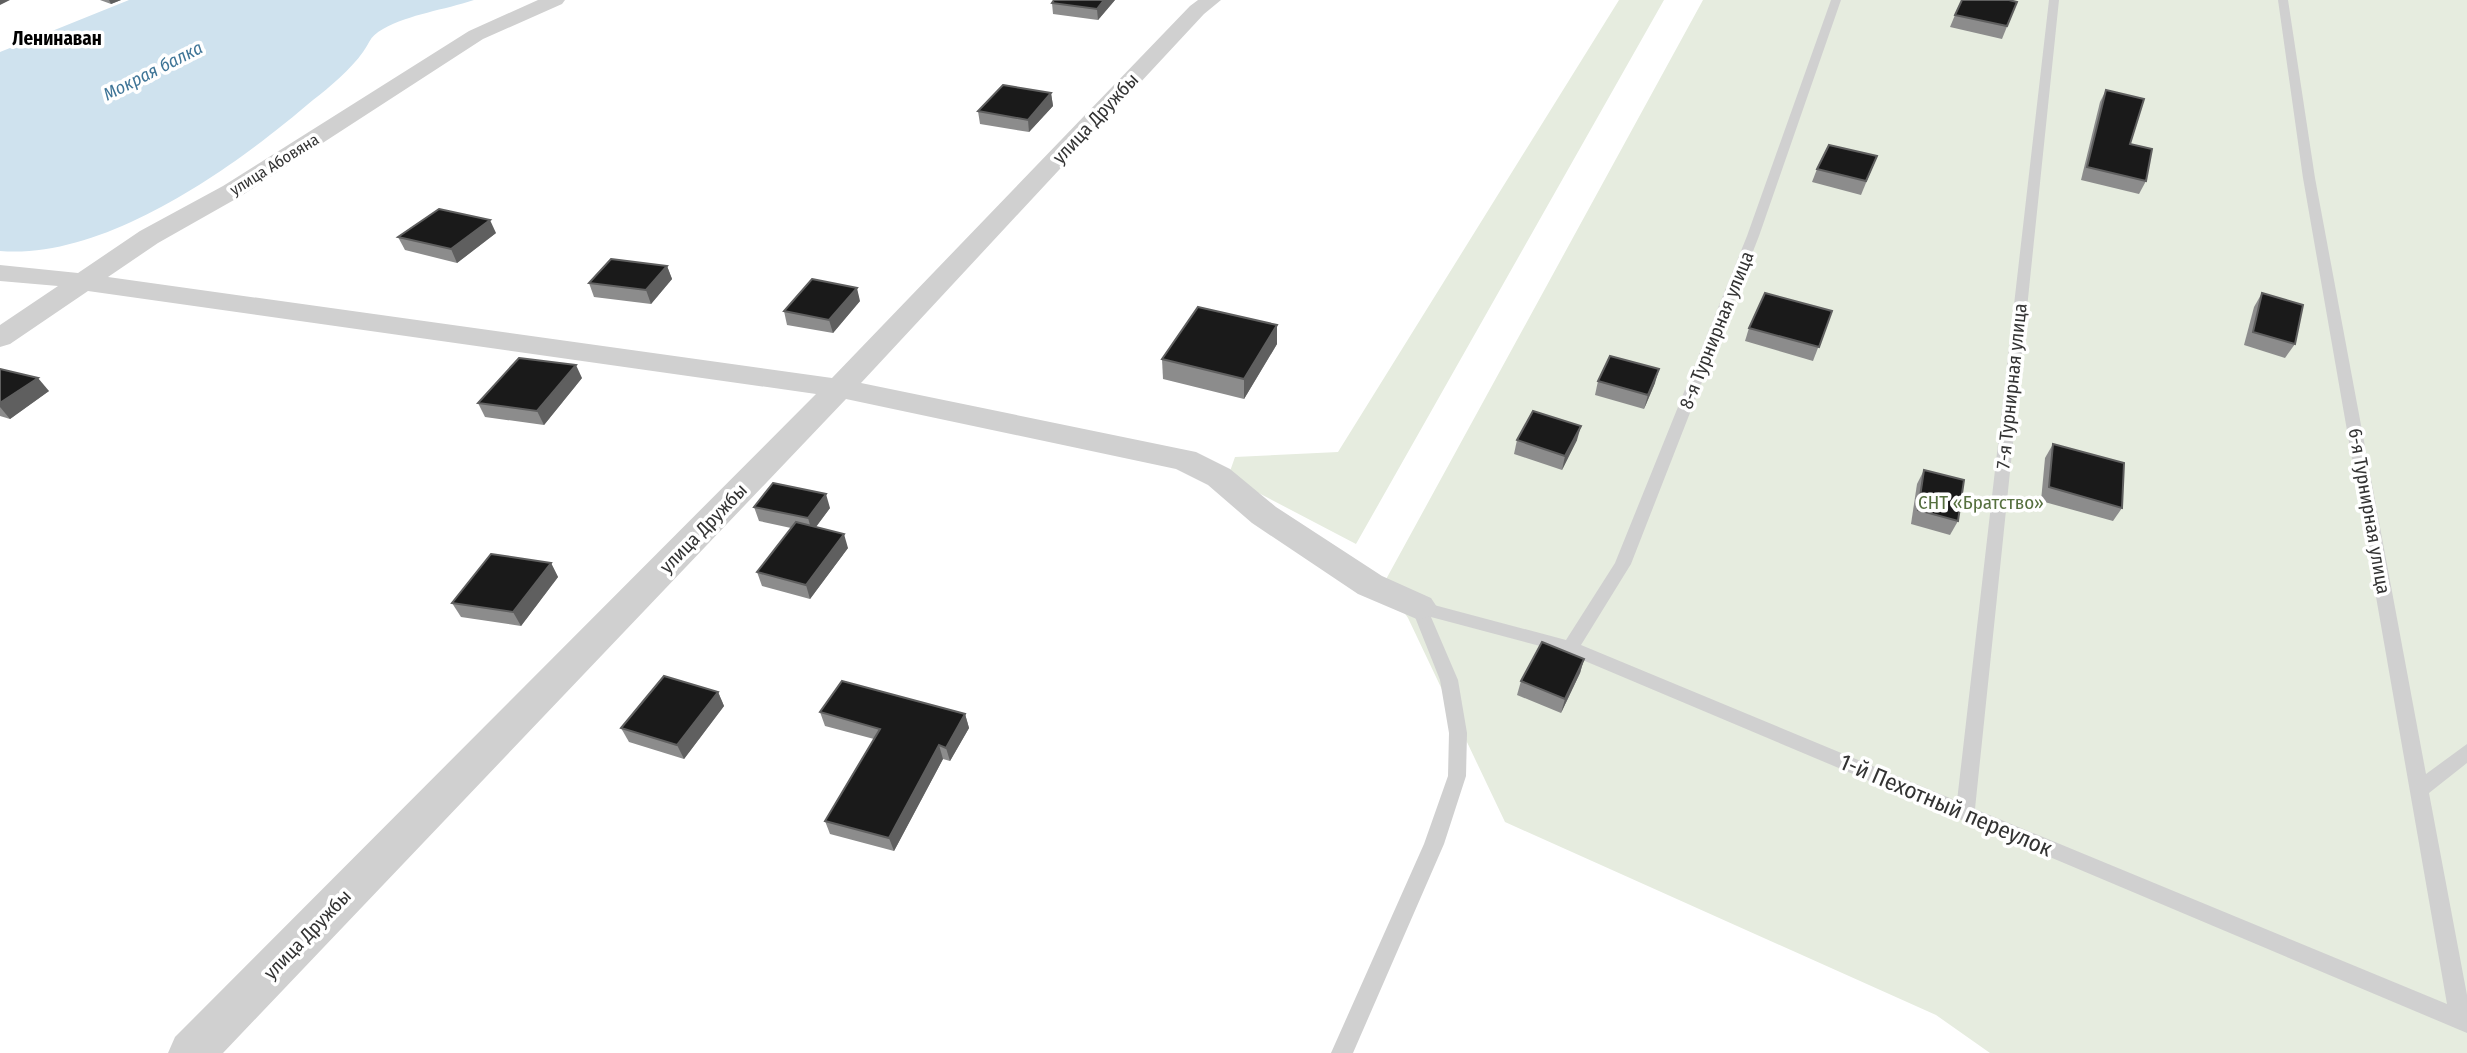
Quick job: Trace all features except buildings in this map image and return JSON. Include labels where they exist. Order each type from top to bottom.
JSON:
[{"type":"street","name":"улица Абовяна","points":[[0,338],[149,237],[232,191],[475,35],[555,0]]},
{"type":"street","name":"улица Дружбы","points":[[191,1053],[839,388],[1188,20],[1211,0]]},
{"type":"street","points":[[0,273],[839,388],[1185,460],[1219,477],[1264,515],[1370,584],[1419,607]]},
{"type":"lane","name":"8-я Турнирная улица","points":[[1570,648],[1623,564],[1753,236],[1836,0]]},
{"type":"lane","name":"7-я Турнирная улица","points":[[1965,813],[2054,0]]},
{"type":"lane","name":"6-я Турнирная улица","points":[[2283,0],[2309,178],[2464,1022]]},
{"type":"lane","name":"1-й Пехотный переулок","points":[[1419,607],[1570,648],[2464,1022]]},
{"type":"lane","points":[[1342,1053],[1434,844],[1457,776],[1458,733],[1449,680],[1419,607]]},
{"type":"lane","points":[[2420,789],[2467,752]]},
{"type":"green space","points":[[1619,0],[1664,0],[1356,544],[1228,477],[1235,457],[1338,452]]},
{"type":"green space","name":"СНТ «Братство»","points":[[1703,0],[2467,0],[2467,1053],[1990,1053],[1936,1015],[1505,822],[1408,618],[1384,583]]},
{"type":"water","name":"Мокрая балка","points":[[129,0],[474,0],[404,20],[378,32],[346,71],[282,126],[247,153],[167,204],[125,225],[83,240],[41,250],[0,251],[0,52]]},
{"type":"district","name":"Ленинаван","points":[[57,38]]}]
